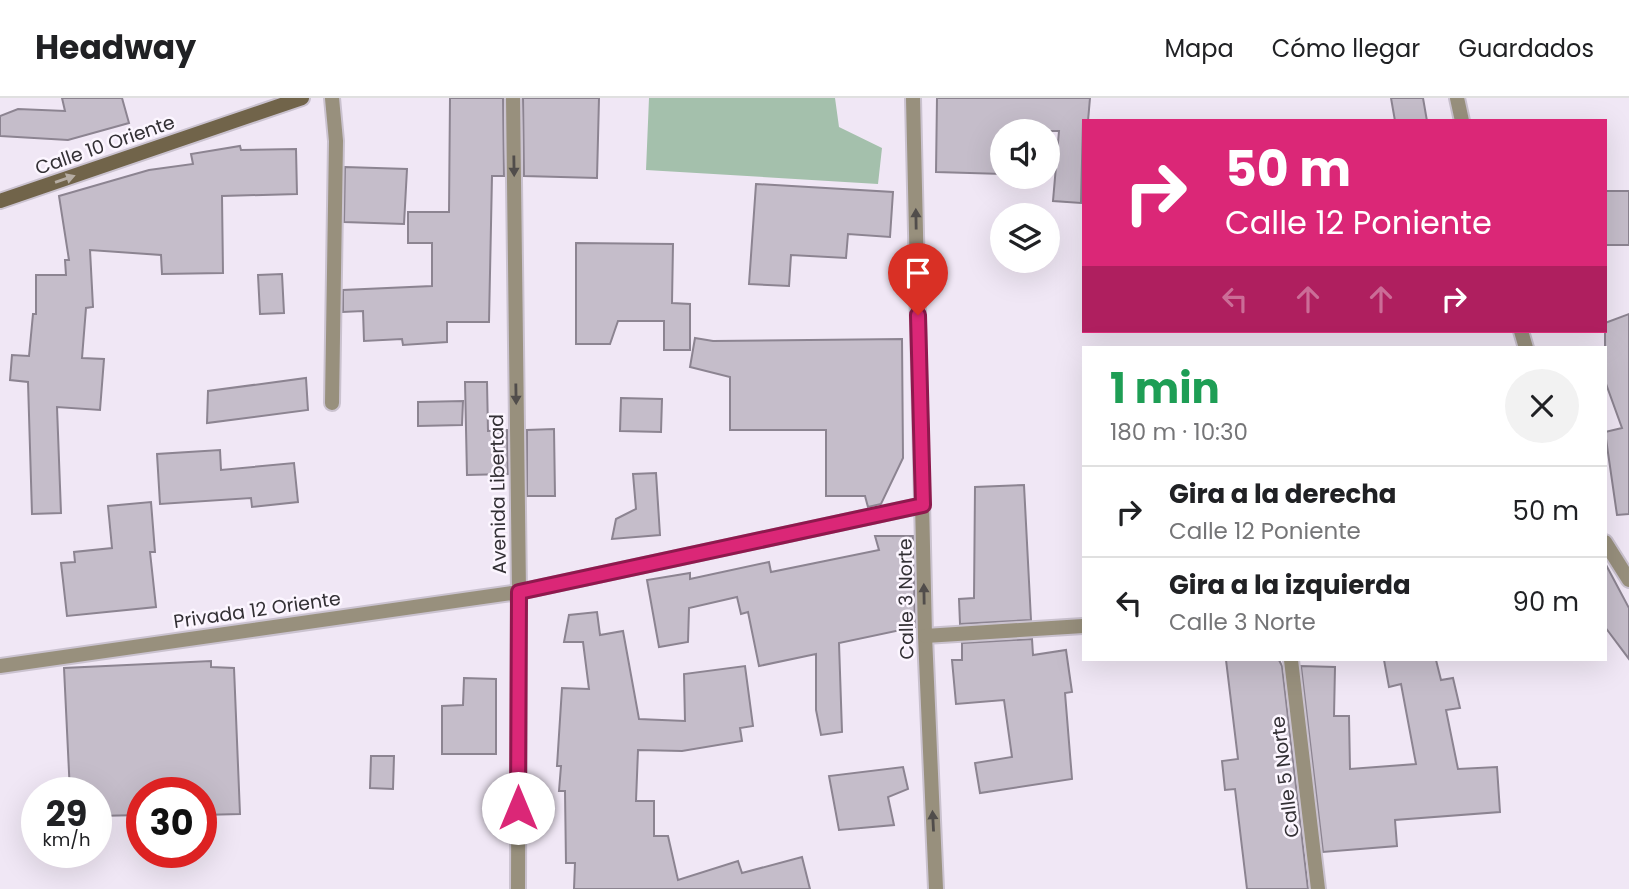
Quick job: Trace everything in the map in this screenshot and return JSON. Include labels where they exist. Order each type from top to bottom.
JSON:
[{"type":"main road","name":"Calle 10 Oriente","points":[[0,201],[302,98]]},
{"type":"street","points":[[332,98],[336,141],[332,403]]},
{"type":"street","name":"Avenida Libertad","points":[[513,98],[519,592],[518,889]]},
{"type":"street","name":"Calle 3 Norte","points":[[913,98],[925,636],[936,889]]},
{"type":"street","points":[[1457,98],[1462,119]]},
{"type":"street","name":"Privada 12 Oriente","points":[[0,666],[519,592],[923,505]]},
{"type":"street","points":[[1607,545],[1629,580]]},
{"type":"street","points":[[925,636],[1082,626]]},
{"type":"street","name":"Calle 5 Norte","points":[[1291,661],[1318,889]]},
{"type":"green space","points":[[649,98],[835,98],[839,127],[882,148],[878,184],[646,170]]},
{"type":"building","points":[[62,98],[122,98],[129,123],[68,140],[0,136],[0,116],[18,109],[65,111]]},
{"type":"building","points":[[450,98],[503,98],[504,176],[492,176],[489,322],[447,322],[447,342],[403,345],[402,339],[364,341],[363,311],[343,312],[343,290],[432,286],[432,243],[408,243],[408,212],[449,212]]},
{"type":"building","points":[[523,98],[599,98],[597,178],[524,176]]},
{"type":"building","points":[[937,98],[1090,98],[1088,119],[1082,119],[1081,203],[1053,201],[1054,189],[1060,189],[1060,119],[990,119],[990,174],[936,172]]},
{"type":"building","points":[[1391,98],[1423,98],[1427,119],[1395,119]]},
{"type":"building","points":[[240,146],[241,150],[296,149],[297,194],[222,196],[223,273],[162,274],[161,255],[90,250],[93,307],[86,308],[82,358],[104,359],[100,410],[57,407],[61,513],[32,514],[28,382],[10,380],[12,355],[29,356],[33,314],[36,314],[36,275],[66,275],[65,260],[69,260],[59,196],[149,170],[193,164],[191,154]]},
{"type":"building","points":[[345,167],[407,169],[404,224],[344,222]]},
{"type":"building","points":[[756,184],[893,192],[890,237],[848,234],[846,258],[791,255],[789,286],[749,284]]},
{"type":"building","points":[[1607,191],[1629,191],[1629,245],[1607,245]]},
{"type":"building","points":[[576,243],[673,244],[672,303],[690,304],[690,350],[664,350],[664,321],[618,321],[610,344],[576,344]]},
{"type":"building","points":[[282,274],[284,313],[260,314],[258,275]]},
{"type":"building","points":[[1629,314],[1629,514],[1617,515],[1607,432],[1622,428],[1607,387],[1607,322]]},
{"type":"building","points":[[695,338],[713,341],[902,339],[903,458],[881,504],[868,507],[865,496],[826,496],[826,430],[730,430],[730,377],[690,367]]},
{"type":"building","points":[[306,378],[308,410],[207,423],[208,391]]},
{"type":"building","points":[[465,382],[487,382],[488,431],[507,430],[508,474],[467,475]]},
{"type":"building","points":[[621,398],[662,399],[661,432],[620,431]]},
{"type":"building","points":[[463,401],[462,425],[418,426],[418,402]]},
{"type":"building","points":[[554,429],[555,496],[527,496],[527,430]]},
{"type":"building","points":[[220,450],[221,470],[294,463],[298,502],[252,507],[251,498],[160,504],[157,454]]},
{"type":"building","points":[[656,473],[660,535],[612,539],[616,519],[636,509],[633,474]]},
{"type":"building","points":[[1024,485],[1031,620],[960,624],[959,599],[974,598],[975,487]]},
{"type":"building","points":[[151,502],[155,552],[150,552],[156,607],[67,616],[61,563],[75,562],[74,552],[112,548],[108,506]]},
{"type":"building","points":[[875,536],[913,536],[915,627],[839,643],[842,732],[821,735],[816,710],[816,654],[759,666],[748,612],[741,614],[737,597],[689,608],[688,642],[659,647],[647,580],[690,573],[690,579],[769,562],[771,572],[879,550]]},
{"type":"building","points":[[1607,567],[1629,608],[1629,659],[1607,630]]},
{"type":"building","points":[[597,612],[600,635],[623,631],[639,719],[685,721],[684,674],[745,666],[753,726],[740,728],[742,741],[682,751],[638,750],[636,801],[654,801],[654,836],[668,836],[678,880],[738,861],[742,873],[802,857],[810,889],[574,889],[575,863],[566,863],[565,791],[559,791],[561,766],[557,766],[562,688],[589,689],[583,642],[564,642],[569,615]]},
{"type":"building","points":[[1032,639],[1033,655],[1066,650],[1072,692],[1065,693],[1072,779],[980,793],[975,763],[1012,757],[1004,700],[956,704],[952,660],[962,660],[962,643]]},
{"type":"building","points":[[211,661],[211,667],[234,668],[240,814],[217,815],[217,777],[126,777],[126,815],[112,816],[112,777],[69,777],[64,668]]},
{"type":"building","points":[[1226,661],[1280,661],[1308,889],[1247,889],[1235,789],[1225,790],[1222,761],[1238,759]]},
{"type":"building","points":[[1384,661],[1436,661],[1441,680],[1453,678],[1460,708],[1446,710],[1458,769],[1497,767],[1500,812],[1395,820],[1397,846],[1323,852],[1301,666],[1335,667],[1334,716],[1349,716],[1350,769],[1416,764],[1401,684],[1389,687]]},
{"type":"building","points":[[464,678],[496,679],[496,754],[442,754],[442,706],[463,705]]},
{"type":"building","points":[[371,756],[394,756],[393,789],[370,788]]},
{"type":"building","points":[[903,767],[908,789],[888,797],[894,825],[839,830],[829,776]]},
{"type":"route","points":[[518,808],[519,592],[923,505],[918,315]]}]
